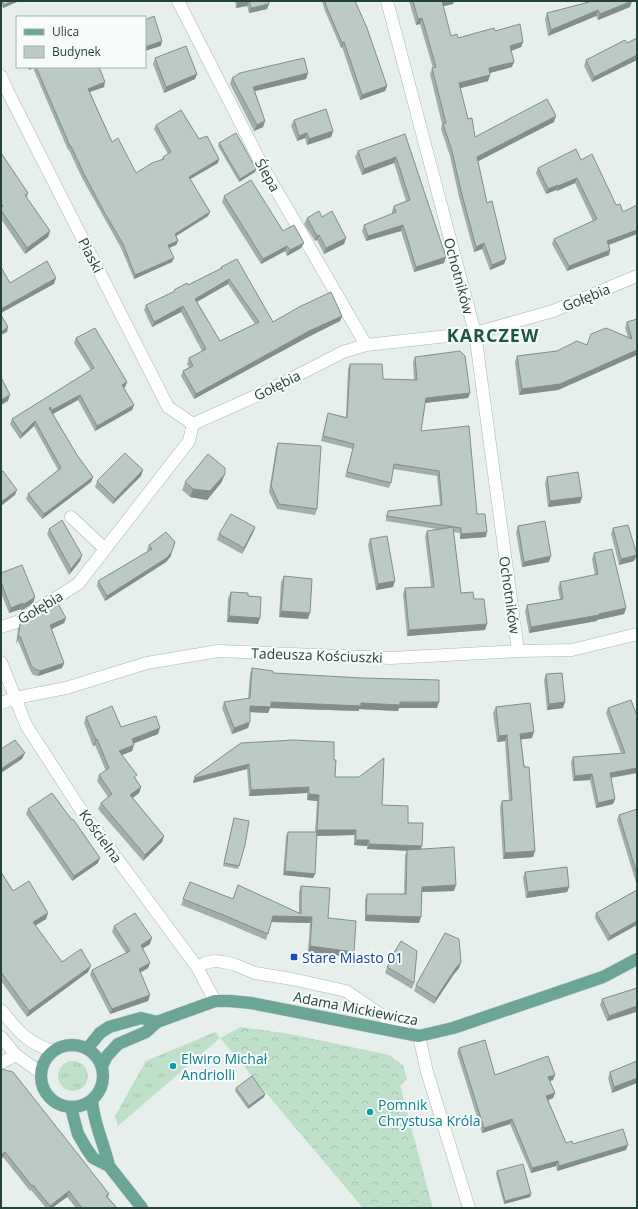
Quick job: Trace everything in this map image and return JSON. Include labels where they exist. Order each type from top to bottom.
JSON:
[{"type":"main road","name":"Adama Mickiewicza","points":[[102,1066],[107,1056],[118,1044],[146,1032],[157,1022],[216,1002],[230,1001],[251,1003],[414,1035],[453,1028],[603,977],[637,959]]},
{"type":"main road","name":"Adama Mickiewicza","points":[[87,1049],[100,1033],[114,1025],[141,1018],[157,1022]]},
{"type":"main road","points":[[72,1045],[87,1049],[97,1058],[102,1066],[103,1082],[97,1096],[92,1101],[78,1107],[70,1108],[56,1104],[50,1099],[43,1087],[41,1073],[46,1059],[54,1051],[65,1046],[72,1045]]},
{"type":"main road","points":[[92,1101],[94,1119],[106,1152],[109,1166]]},
{"type":"main road","points":[[70,1108],[78,1134],[93,1158],[109,1166],[142,1208]]},
{"type":"street","name":"Ślepa","points":[[178,1],[263,167],[366,345]]},
{"type":"street","name":"Ochotników","points":[[387,1],[475,333],[518,651]]},
{"type":"street","name":"Piaski","points":[[1,76],[11,99],[168,407],[193,424]]},
{"type":"street","name":"Gołębia","points":[[1,627],[17,622],[78,584],[189,440],[193,424],[269,390],[342,352],[366,345],[475,333],[553,311],[637,276]]},
{"type":"street","points":[[71,517],[105,550]]},
{"type":"street","name":"Tadeusza Kościuszki","points":[[1,703],[14,698],[66,688],[147,662],[218,651],[391,658],[518,651],[572,650],[637,634]]},
{"type":"street","name":"Kościelna","points":[[1,662],[26,725],[79,807],[197,967],[216,1002]]},
{"type":"street","points":[[197,967],[205,963],[215,961],[223,962],[233,964],[255,973],[292,979],[346,991],[414,1035],[469,1208]]},
{"type":"street","points":[[1,1010],[26,1038],[34,1044],[54,1051]]},
{"type":"street","points":[[1,1038],[16,1055],[41,1073]]},
{"type":"street","points":[[1,1063],[16,1055]]},
{"type":"green space","points":[[241,1027],[290,1034],[389,1055],[403,1065],[407,1079],[400,1086],[433,1208],[363,1208],[220,1038]]},
{"type":"green space","points":[[215,1032],[220,1038],[118,1126],[115,1116],[146,1061]]},
{"type":"green space","points":[[73,1061],[79,1062],[87,1070],[87,1082],[79,1090],[73,1091],[67,1090],[59,1082],[58,1076],[59,1070],[67,1062]]},
{"type":"building","points":[[2,1],[13,1],[4,5]]},
{"type":"building","points":[[249,1],[269,1],[269,4],[251,8]]},
{"type":"building","points":[[325,1],[355,1],[367,28],[387,86],[362,95],[344,42],[342,43]]},
{"type":"building","points":[[413,1],[442,1],[451,36],[457,34],[458,38],[494,28],[495,31],[520,24],[523,42],[510,46],[514,62],[489,68],[490,75],[459,83],[468,119],[472,118],[475,137],[547,99],[556,116],[477,157],[487,203],[492,201],[506,259],[492,265],[484,243],[476,247],[452,151],[443,124],[446,123],[432,68],[436,67],[422,18],[418,19]]},
{"type":"building","points":[[589,1],[632,1],[600,14],[598,10],[551,30],[547,13]]},
{"type":"building","points":[[154,16],[162,41],[146,47],[146,20]]},
{"type":"building","points":[[637,38],[637,55],[594,77],[586,60],[625,40],[627,43]]},
{"type":"building","points":[[186,46],[197,74],[166,87],[155,58]]},
{"type":"building","points":[[304,58],[308,73],[253,87],[265,121],[257,125],[232,78],[240,73]]},
{"type":"building","points":[[36,68],[99,68],[105,82],[88,89],[112,142],[118,138],[136,173],[152,163],[164,159],[163,157],[171,152],[156,125],[181,110],[199,139],[207,136],[219,159],[189,177],[210,212],[175,234],[178,241],[168,245],[174,258],[135,275],[123,244],[103,210],[70,146]]},
{"type":"building","points":[[326,109],[333,131],[309,139],[307,133],[299,136],[294,120]]},
{"type":"building","points":[[236,133],[256,169],[240,179],[219,143]]},
{"type":"building","points":[[405,134],[446,257],[416,267],[403,225],[368,236],[364,225],[396,212],[394,206],[410,200],[396,157],[364,169],[358,151]]},
{"type":"building","points":[[576,149],[581,160],[592,154],[616,205],[620,204],[623,212],[637,205],[637,230],[607,241],[610,250],[569,266],[554,239],[597,219],[577,178],[548,189],[538,168]]},
{"type":"building","points":[[1,153],[28,193],[25,195],[50,231],[27,248],[1,210],[1,207],[3,206],[1,203]]},
{"type":"building","points":[[251,180],[283,231],[294,225],[304,243],[290,250],[287,246],[263,259],[224,196]]},
{"type":"building","points":[[319,211],[322,217],[332,211],[346,238],[326,248],[307,218]]},
{"type":"building","points":[[237,259],[273,322],[299,307],[331,292],[342,316],[309,331],[196,394],[183,371],[193,366],[189,358],[206,349],[183,306],[154,322],[146,305],[175,291],[174,290],[187,283],[188,285],[222,268],[221,267]],"holes":[[[229,279],[259,322],[220,341],[195,299]]]},
{"type":"building","points":[[47,261],[56,278],[1,309],[1,267],[10,283]]},
{"type":"building","points":[[1,315],[8,327],[1,332]]},
{"type":"building","points":[[637,319],[637,350],[560,384],[522,389],[517,356],[557,351],[577,341],[587,345],[591,334],[606,328],[632,339],[627,322]]},
{"type":"building","points":[[95,328],[127,382],[122,385],[134,405],[97,426],[80,395],[52,410],[50,407],[49,408],[77,455],[93,477],[44,514],[28,494],[61,468],[35,421],[22,434],[12,419],[94,368],[76,338]]},
{"type":"building","points":[[460,351],[465,356],[470,393],[426,398],[421,431],[469,426],[477,514],[485,514],[487,532],[461,534],[461,528],[387,516],[388,511],[442,505],[439,471],[394,464],[391,483],[347,472],[354,444],[323,436],[328,413],[347,418],[350,364],[382,364],[383,379],[417,380],[415,357]]},
{"type":"building","points":[[2,379],[10,395],[1,400],[1,380]]},
{"type":"building","points":[[278,443],[321,446],[317,509],[279,504],[271,486]]},
{"type":"building","points":[[125,453],[143,470],[115,499],[97,481]]},
{"type":"building","points":[[208,454],[225,468],[225,474],[210,491],[193,489],[185,482]]},
{"type":"building","points":[[3,471],[17,490],[1,502],[1,472]]},
{"type":"building","points":[[578,472],[582,497],[550,501],[547,477]]},
{"type":"building","points":[[231,514],[255,527],[244,548],[219,534]]},
{"type":"building","points":[[62,520],[82,555],[71,569],[49,529]]},
{"type":"building","points":[[545,521],[551,556],[524,562],[518,526]]},
{"type":"building","points":[[628,525],[637,555],[621,559],[613,528]]},
{"type":"building","points":[[453,527],[461,593],[473,592],[474,599],[484,599],[487,624],[409,630],[405,588],[434,587],[427,531]]},
{"type":"building","points":[[166,532],[175,542],[168,557],[107,596],[98,581],[152,549],[149,545]]},
{"type":"building","points":[[387,536],[395,581],[378,584],[370,539]]},
{"type":"building","points":[[612,549],[626,608],[599,615],[531,627],[527,605],[563,599],[560,582],[598,574],[594,553]]},
{"type":"building","points":[[22,565],[35,597],[23,605],[23,603],[11,608],[1,582],[1,573]]},
{"type":"building","points":[[284,576],[312,579],[310,613],[281,611]]},
{"type":"building","points":[[231,592],[248,593],[248,596],[261,597],[260,618],[229,616]]},
{"type":"building","points":[[57,602],[66,618],[50,625],[64,663],[40,671],[31,665],[20,636],[18,639],[20,624]]},
{"type":"building","points":[[252,668],[273,671],[273,673],[362,678],[439,680],[439,702],[400,702],[400,705],[361,703],[361,706],[271,702],[271,707],[250,706],[250,722],[234,728],[224,702],[250,698]]},
{"type":"building","points":[[562,673],[565,702],[549,704],[546,674]]},
{"type":"building","points":[[631,700],[637,716],[637,768],[610,773],[615,799],[598,803],[592,774],[575,776],[573,757],[625,753],[608,708]]},
{"type":"building","points":[[530,703],[534,732],[520,734],[524,767],[529,767],[535,851],[505,853],[502,801],[512,800],[507,735],[499,736],[496,707]]},
{"type":"building","points":[[112,706],[121,727],[156,716],[160,728],[132,739],[134,745],[119,751],[137,775],[134,777],[141,787],[130,795],[164,836],[145,855],[101,803],[112,794],[99,775],[109,768],[86,717]]},
{"type":"building","points":[[15,740],[25,753],[1,769],[1,749]]},
{"type":"building","points":[[293,740],[334,742],[334,760],[336,760],[335,777],[359,777],[384,758],[382,805],[408,806],[408,823],[423,823],[422,846],[369,844],[369,840],[356,840],[356,830],[317,830],[319,795],[309,794],[309,787],[251,790],[249,764],[195,778],[195,776],[241,743]]},
{"type":"building","points":[[52,793],[72,820],[73,819],[100,858],[74,876],[28,809]]},
{"type":"building","points":[[637,809],[637,874],[619,815]]},
{"type":"building","points":[[234,818],[249,821],[245,845],[239,866],[224,863]]},
{"type":"building","points":[[288,832],[317,832],[315,874],[285,871]]},
{"type":"building","points":[[454,847],[456,885],[422,887],[421,917],[366,915],[367,894],[406,894],[407,850]]},
{"type":"building","points":[[567,867],[569,887],[528,892],[525,872]]},
{"type":"building","points":[[1,872],[13,891],[29,881],[48,913],[33,922],[62,962],[81,949],[91,966],[29,1011],[1,972]]},
{"type":"building","points":[[190,882],[233,899],[238,885],[301,914],[301,886],[330,888],[328,918],[356,921],[354,952],[310,946],[312,917],[273,916],[268,934],[183,899]]},
{"type":"building","points":[[637,890],[637,921],[610,936],[596,913]]},
{"type":"building","points":[[135,913],[152,938],[141,945],[150,963],[139,969],[150,995],[112,1009],[92,970],[130,951],[114,926]]},
{"type":"building","points":[[445,933],[459,939],[461,962],[436,998],[416,985]]},
{"type":"building","points":[[401,941],[417,951],[414,983],[387,967]]},
{"type":"building","points":[[637,988],[637,1006],[609,1016],[602,999]]},
{"type":"building","points":[[485,1040],[495,1075],[548,1056],[555,1075],[548,1077],[555,1093],[546,1096],[566,1143],[572,1141],[573,1144],[623,1129],[628,1145],[559,1166],[558,1161],[532,1168],[512,1119],[484,1128],[459,1048]]},
{"type":"building","points":[[637,1061],[637,1078],[614,1087],[610,1072]]},
{"type":"building","points":[[1,1069],[13,1072],[109,1194],[106,1196],[117,1208],[82,1208],[69,1191],[50,1206],[5,1152],[1,1155]]},
{"type":"building","points":[[252,1076],[265,1094],[249,1106],[236,1088]]},
{"type":"building","points":[[523,1164],[531,1194],[505,1201],[497,1171]]},
{"type":"place","name":"Stare Miasto 01","points":[[294,957]]},
{"type":"place","name":"Elwiro Michał Andriolli","points":[[173,1066]]},
{"type":"place","name":"Pomnik Chrystusa Króla","points":[[370,1112]]},
{"type":"district","name":"KARCZEW","points":[[493,335]]}]
